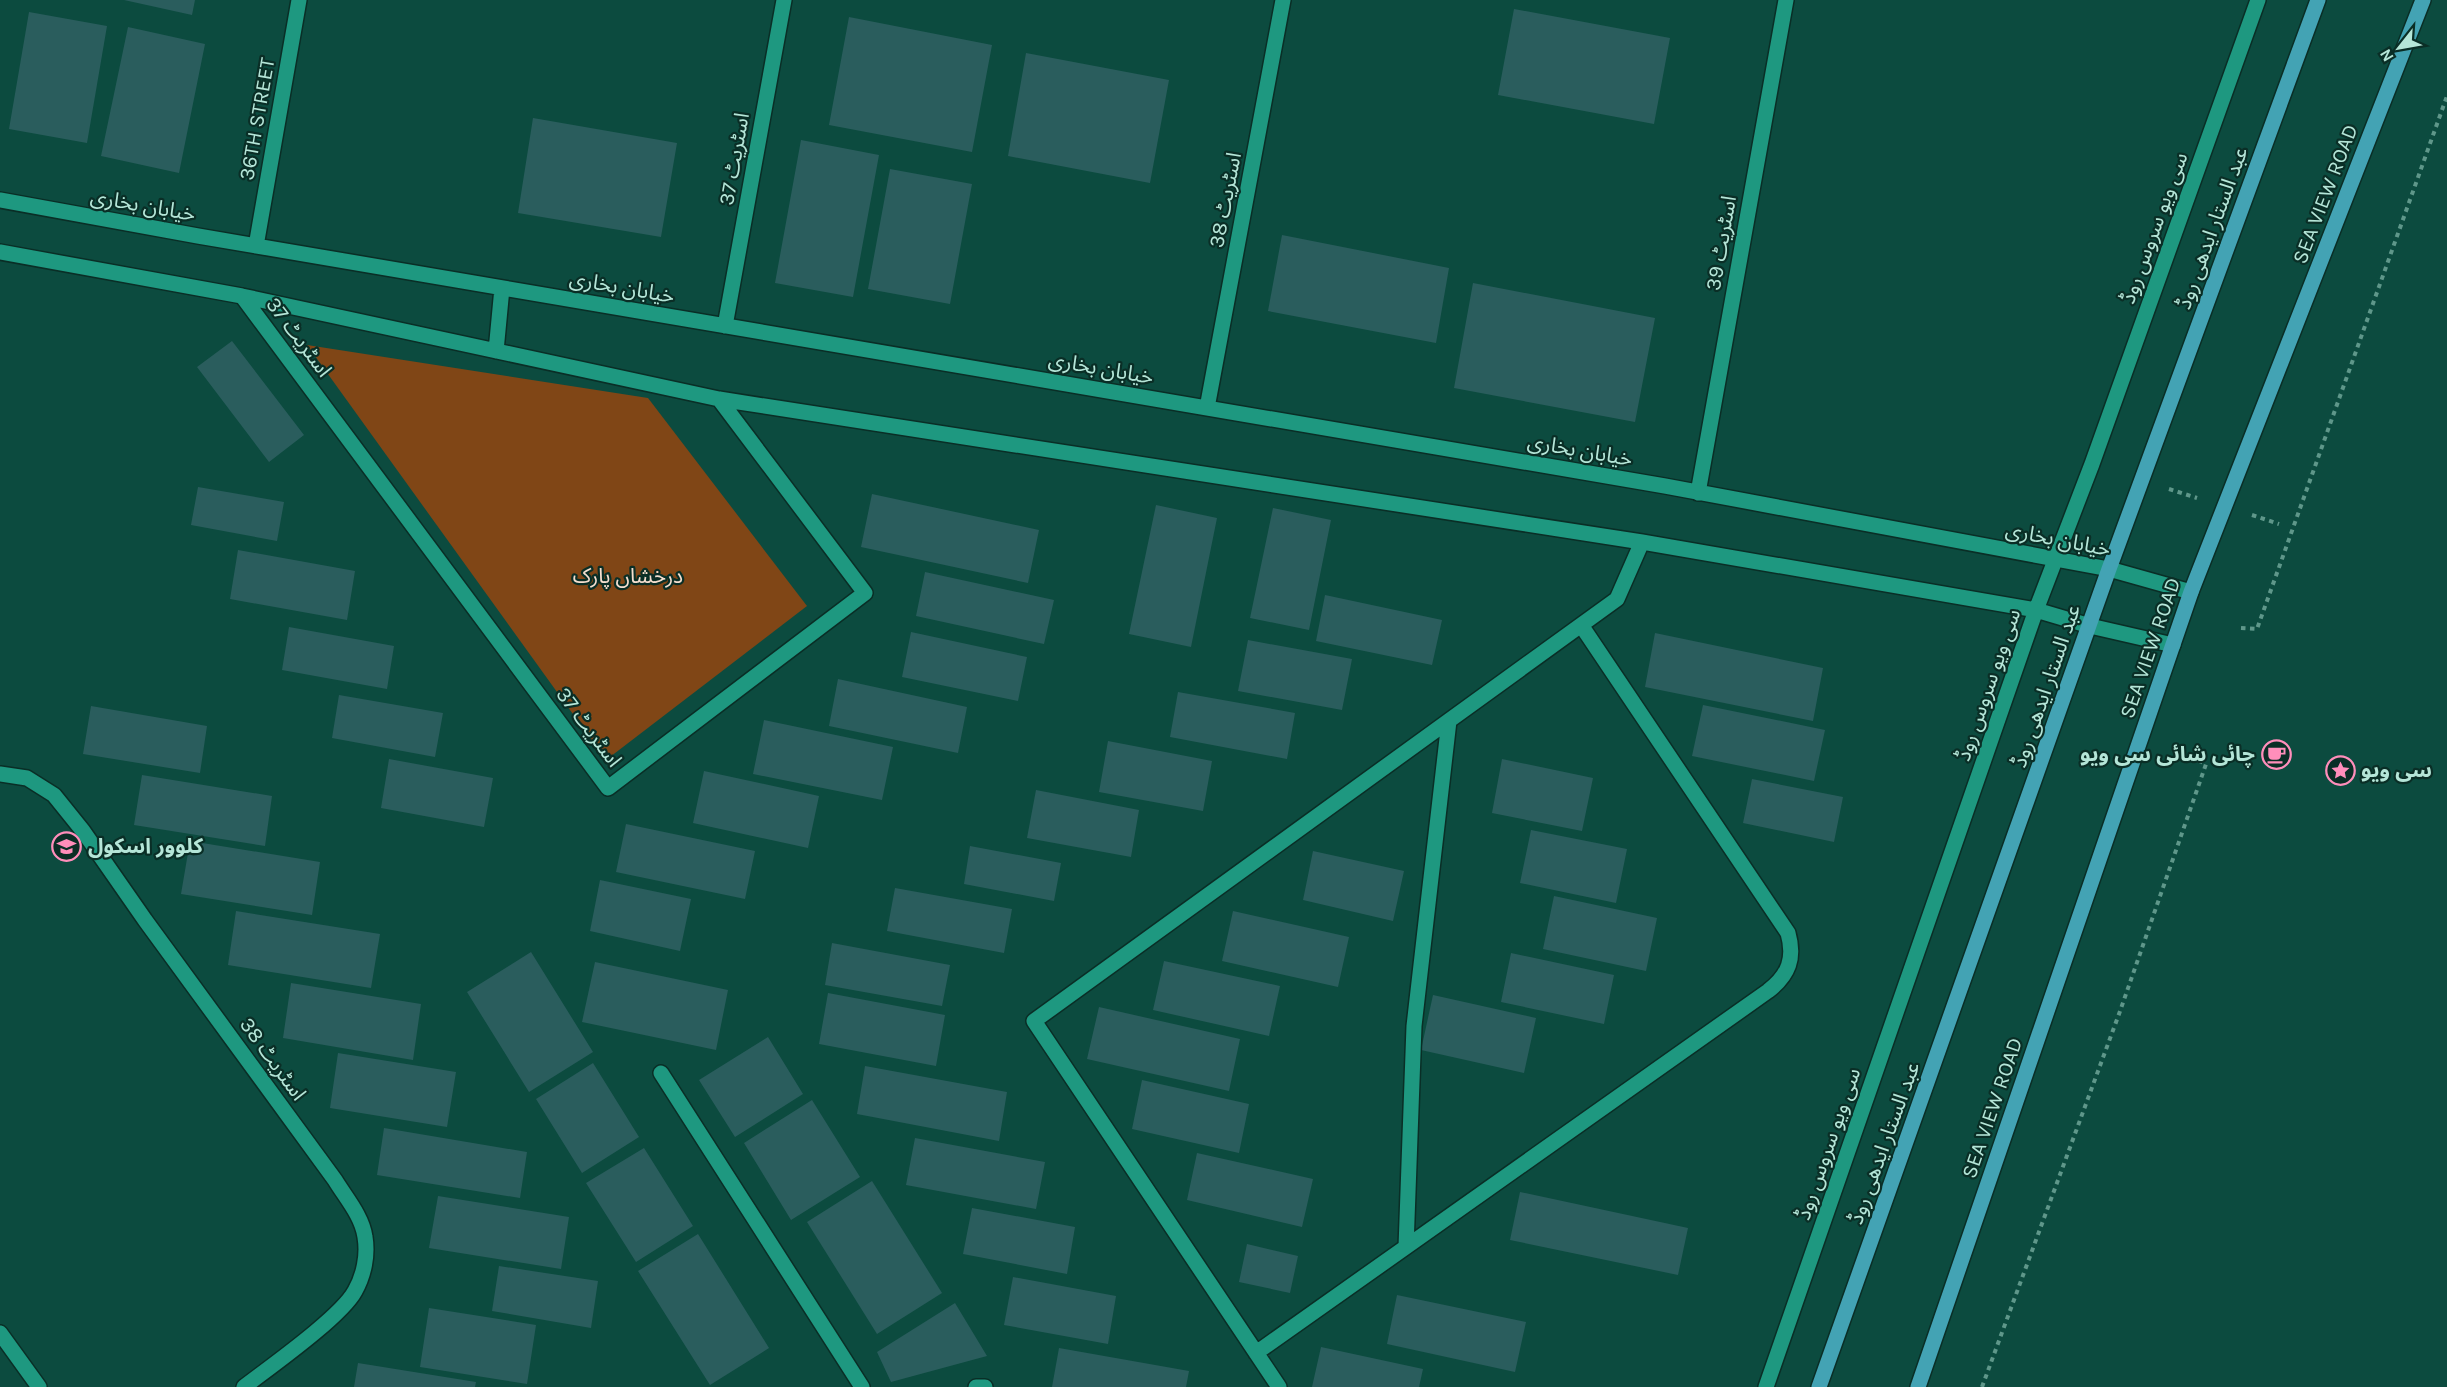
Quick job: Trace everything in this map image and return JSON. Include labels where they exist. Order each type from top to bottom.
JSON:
[{"type":"main road","name":"عبد الستار ایدھی روڈ","points":[[1819,1387],[2141,480],[2318,0]]},
{"type":"main road","name":"SEA VIEW ROAD","points":[[1918,1387],[2192,592],[2423,0]]},
{"type":"street","name":"36TH STREET","points":[[256,246],[299,0]]},
{"type":"street","name":"اسٹریٹ 37","points":[[725,326],[784,0]]},
{"type":"street","name":"اسٹریٹ 38","points":[[1207,408],[1283,0]]},
{"type":"street","name":"اسٹریٹ 39","points":[[1698,493],[1786,0]]},
{"type":"street","name":"سی ویو سروس روڈ","points":[[1766,1387],[2036,610],[2258,0]]},
{"type":"street","name":"خیابان بخاری","points":[[0,200],[256,246],[1665,486],[2109,569],[2192,592]]},
{"type":"street","points":[[0,252],[242,296],[719,399],[1642,542],[2036,610],[2090,626],[2173,645]]},
{"type":"street","points":[[496,351],[502,288]]},
{"type":"street","name":"اسٹریٹ 37","points":[[242,296],[608,788],[865,593],[719,399]]},
{"type":"street","points":[[1279,1387],[1034,1020],[1617,599],[1642,542]]},
{"type":"street","points":[[1256,1353],[1773,987],[1787,972],[1791,959],[1788,933],[1581,625]]},
{"type":"street","points":[[1406,1247],[1414,1026],[1449,721]]},
{"type":"street","name":"اسٹریٹ 38","points":[[0,774],[27,778],[54,795],[83,831],[145,920],[336,1180],[358,1216],[365,1235],[367,1253],[354,1293],[330,1318],[244,1387]]},
{"type":"street","points":[[661,1073],[862,1387]]},
{"type":"street","points":[[0,1333],[39,1387]]},
{"type":"street","points":[[976,1387],[985,1387]]},
{"type":"path","points":[[2241,627],[2257,629],[2447,96]]},
{"type":"path","points":[[2141,480],[2279,524]]},
{"type":"path","points":[[1982,1387],[2119,1014],[2206,764],[2194,759]]},
{"type":"green space","name":"درخشاں پارک","points":[[307,345],[648,398],[807,606],[606,760]]},
{"type":"building","points":[[124,0],[195,0],[192,15]]},
{"type":"building","points":[[1514,9],[1670,38],[1654,124],[1498,95]]},
{"type":"building","points":[[29,12],[107,26],[87,143],[9,129]]},
{"type":"building","points":[[849,17],[992,45],[972,152],[829,125]]},
{"type":"building","points":[[128,27],[205,44],[179,173],[101,156]]},
{"type":"building","points":[[1026,53],[1169,80],[1150,183],[1008,156]]},
{"type":"building","points":[[533,118],[677,143],[661,237],[518,213]]},
{"type":"building","points":[[801,140],[879,155],[853,297],[775,283]]},
{"type":"building","points":[[890,169],[972,184],[950,304],[868,289]]},
{"type":"building","points":[[1282,235],[1449,268],[1436,343],[1268,311]]},
{"type":"building","points":[[1473,283],[1655,318],[1635,422],[1454,388]]},
{"type":"building","points":[[232,341],[304,435],[269,462],[197,367]]},
{"type":"building","points":[[198,487],[284,502],[277,541],[191,525]]},
{"type":"building","points":[[872,494],[1039,530],[1028,583],[861,547]]},
{"type":"building","points":[[1156,505],[1217,518],[1191,647],[1129,634]]},
{"type":"building","points":[[1273,508],[1331,520],[1309,630],[1250,618]]},
{"type":"building","points":[[238,550],[355,571],[347,620],[230,599]]},
{"type":"building","points":[[925,572],[1054,600],[1044,644],[916,616]]},
{"type":"building","points":[[1325,595],[1442,620],[1432,665],[1316,641]]},
{"type":"building","points":[[289,627],[394,646],[387,689],[282,670]]},
{"type":"building","points":[[911,632],[1027,657],[1018,701],[902,677]]},
{"type":"building","points":[[1655,633],[1823,668],[1813,721],[1645,687]]},
{"type":"building","points":[[1248,640],[1352,659],[1342,710],[1238,691]]},
{"type":"building","points":[[838,679],[967,707],[958,753],[829,726]]},
{"type":"building","points":[[1178,692],[1295,713],[1287,759],[1170,737]]},
{"type":"building","points":[[339,695],[443,713],[435,757],[332,738]]},
{"type":"building","points":[[1703,705],[1825,730],[1814,781],[1692,756]]},
{"type":"building","points":[[91,706],[207,726],[200,773],[83,754]]},
{"type":"building","points":[[764,720],[893,747],[882,800],[753,774]]},
{"type":"building","points":[[1108,741],[1212,761],[1203,811],[1099,792]]},
{"type":"building","points":[[389,759],[493,778],[484,827],[381,808]]},
{"type":"building","points":[[1502,759],[1593,778],[1582,831],[1492,813]]},
{"type":"building","points":[[704,771],[819,796],[808,848],[693,823]]},
{"type":"building","points":[[142,775],[272,796],[265,846],[134,825]]},
{"type":"building","points":[[1752,779],[1843,797],[1834,842],[1743,823]]},
{"type":"building","points":[[1036,790],[1139,810],[1131,857],[1027,838]]},
{"type":"building","points":[[626,824],[755,851],[745,899],[616,872]]},
{"type":"building","points":[[1531,830],[1627,849],[1616,903],[1520,883]]},
{"type":"building","points":[[190,841],[320,862],[312,915],[181,894]]},
{"type":"building","points":[[970,846],[1061,863],[1054,901],[964,884]]},
{"type":"building","points":[[1313,851],[1404,871],[1393,921],[1303,900]]},
{"type":"building","points":[[600,880],[691,899],[680,951],[590,931]]},
{"type":"building","points":[[895,888],[1012,909],[1004,953],[887,931]]},
{"type":"building","points":[[1554,896],[1657,918],[1646,971],[1543,949]]},
{"type":"building","points":[[236,911],[380,934],[371,988],[228,965]]},
{"type":"building","points":[[1233,911],[1349,937],[1338,987],[1222,961]]},
{"type":"building","points":[[832,943],[950,965],[942,1006],[825,985]]},
{"type":"building","points":[[531,952],[593,1052],[529,1092],[467,992]]},
{"type":"building","points":[[1511,953],[1614,975],[1604,1024],[1501,1002]]},
{"type":"building","points":[[1164,961],[1280,986],[1269,1036],[1153,1010]]},
{"type":"building","points":[[595,962],[728,990],[716,1050],[582,1022]]},
{"type":"building","points":[[291,983],[421,1004],[413,1060],[283,1038]]},
{"type":"building","points":[[828,993],[945,1015],[936,1066],[819,1044]]},
{"type":"building","points":[[1433,995],[1536,1018],[1524,1073],[1421,1050]]},
{"type":"building","points":[[1099,1007],[1240,1039],[1229,1091],[1087,1059]]},
{"type":"building","points":[[768,1037],[803,1094],[735,1137],[699,1080]]},
{"type":"building","points":[[338,1053],[456,1072],[447,1127],[330,1108]]},
{"type":"building","points":[[593,1063],[639,1137],[582,1173],[536,1099]]},
{"type":"building","points":[[865,1066],[1007,1092],[999,1141],[857,1114]]},
{"type":"building","points":[[1142,1080],[1249,1104],[1239,1153],[1132,1129]]},
{"type":"building","points":[[812,1100],[860,1177],[791,1220],[744,1143]]},
{"type":"building","points":[[384,1128],[527,1152],[520,1198],[377,1175]]},
{"type":"building","points":[[915,1138],[1045,1162],[1036,1209],[906,1185]]},
{"type":"building","points":[[644,1148],[693,1226],[636,1262],[586,1183]]},
{"type":"building","points":[[1197,1153],[1313,1179],[1302,1227],[1187,1200]]},
{"type":"building","points":[[872,1181],[942,1293],[877,1334],[807,1222]]},
{"type":"building","points":[[1520,1192],[1688,1228],[1678,1275],[1510,1240]]},
{"type":"building","points":[[438,1196],[569,1217],[561,1269],[429,1248]]},
{"type":"building","points":[[972,1208],[1075,1227],[1067,1274],[963,1254]]},
{"type":"building","points":[[698,1234],[769,1348],[710,1385],[638,1271]]},
{"type":"building","points":[[1247,1244],[1298,1256],[1290,1293],[1239,1282]]},
{"type":"building","points":[[499,1266],[598,1281],[591,1328],[492,1311]]},
{"type":"building","points":[[1013,1277],[1116,1296],[1108,1344],[1004,1325]]},
{"type":"building","points":[[1397,1295],[1526,1322],[1515,1372],[1387,1344]]},
{"type":"building","points":[[955,1303],[987,1356],[891,1382],[877,1352]]},
{"type":"building","points":[[429,1308],[536,1325],[527,1384],[420,1367]]},
{"type":"building","points":[[1321,1347],[1423,1369],[1419,1387],[1312,1387]]},
{"type":"building","points":[[1059,1348],[1189,1371],[1186,1387],[1052,1387]]},
{"type":"building","points":[[358,1363],[476,1382],[475,1387],[354,1387]]},
{"type":"place","name":"چائی شائی سی ویو","points":[[2276,754]]},
{"type":"place","name":"سی ویو","points":[[2340,770]]},
{"type":"place","name":"کلوور اسکول","points":[[67,846]]}]
